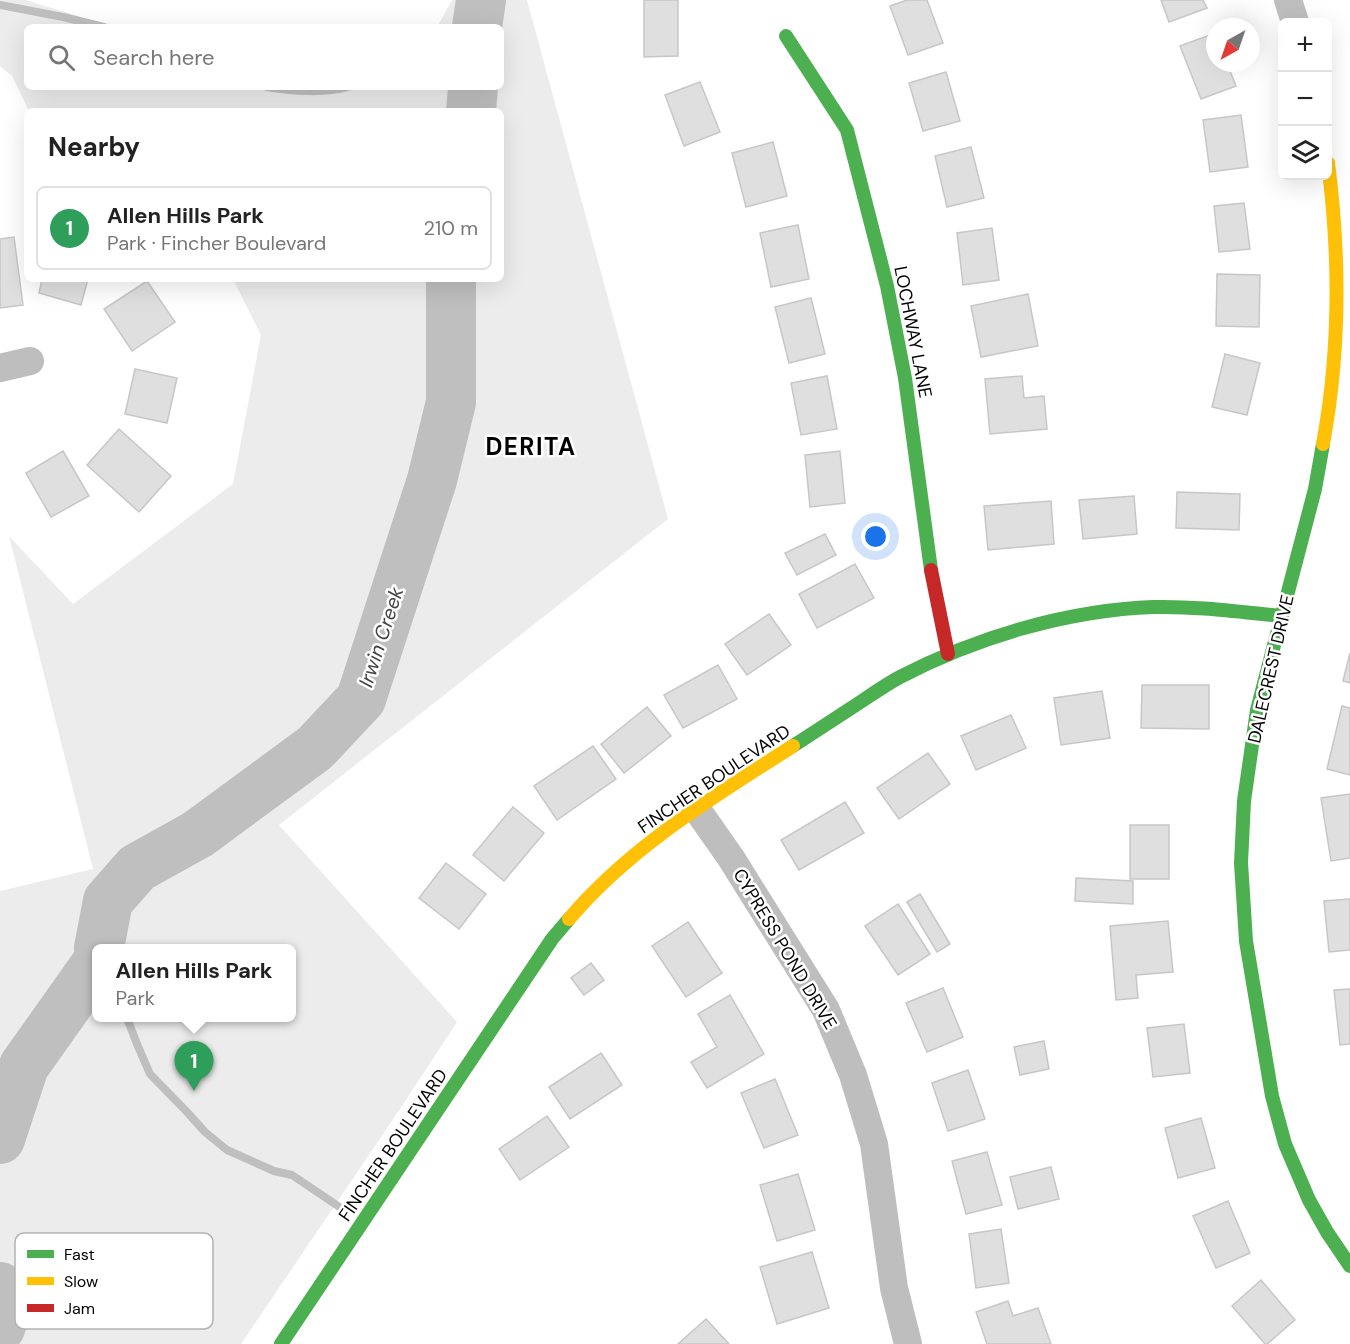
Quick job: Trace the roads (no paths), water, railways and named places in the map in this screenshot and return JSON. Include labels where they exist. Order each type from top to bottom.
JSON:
[{"type":"street","points":[[1288,0],[1295,18]]},
{"type":"street","name":"LOCHWAY LANE","points":[[786,36],[847,130],[892,309],[905,378],[932,580],[948,654]]},
{"type":"street","name":"DALECREST DRIVE","points":[[1330,180],[1337,269],[1336,334],[1330,408],[1316,489],[1257,710],[1244,801],[1241,863],[1246,941],[1272,1096],[1285,1144],[1309,1200],[1350,1266]]},
{"type":"street","points":[[0,368],[30,361]]},
{"type":"street","name":"FINCHER BOULEVARD","points":[[281,1344],[552,939],[608,877],[696,808],[898,678],[927,663],[987,639],[1057,619],[1122,609],[1204,608],[1282,616]]},
{"type":"street","name":"CYPRESS POND DRIVE","points":[[696,808],[731,858],[826,1010],[853,1075],[874,1144],[903,1343]]},
{"type":"waterway","name":"Irwin Creek","points":[[477,24],[481,0]]},
{"type":"waterway","points":[[0,5],[92,24]]},
{"type":"waterway","points":[[472,24],[477,21]]},
{"type":"waterway","points":[[290,90],[328,90]]},
{"type":"waterway","name":"Irwin Creek","points":[[471,108],[473,90]]},
{"type":"waterway","name":"Irwin Creek","points":[[100,944],[108,901],[137,868],[198,834],[315,748],[361,699],[432,480],[451,402],[451,282]]},
{"type":"waterway","name":"Irwin Creek","points":[[0,1139],[24,1066],[92,970]]},
{"type":"waterway","points":[[129,1022],[150,1074],[205,1132],[227,1150],[274,1171],[292,1175],[338,1206]]},
{"type":"waterway","name":"Irwin Creek","points":[[0,1287],[10,1300],[0,1328]]},
{"type":"place","name":"Allen Hills Park","points":[[194,1091]]},
{"type":"district","name":"DERITA","points":[[531,446]]}]
